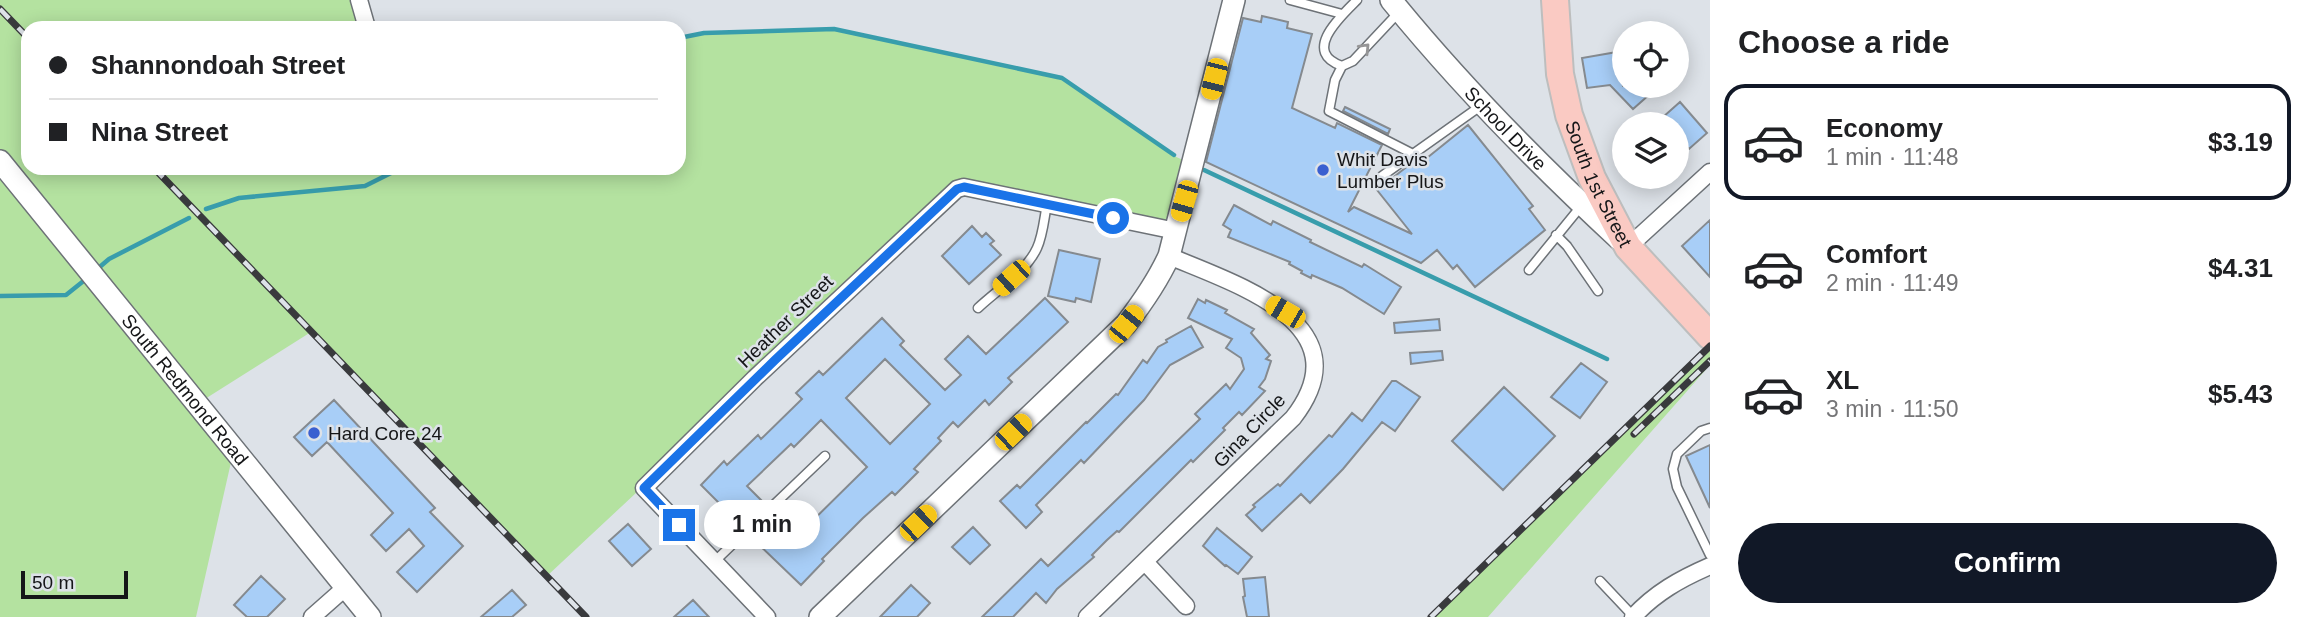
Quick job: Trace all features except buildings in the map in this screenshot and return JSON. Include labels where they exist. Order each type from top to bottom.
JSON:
[{"type":"main road","name":"South 1st Street","points":[[1555,0],[1560,74],[1569,115],[1592,178],[1628,247],[1710,336]]},
{"type":"street","points":[[359,0],[365,21]]},
{"type":"street","points":[[820,617],[1126,324],[1158,279],[1169,256],[1176,231],[1234,0]]},
{"type":"street","name":"School Drive","points":[[1396,6],[1482,105],[1546,172],[1628,247]]},
{"type":"street","name":"South Redmond Road","points":[[0,161],[101,282],[370,617]]},
{"type":"street","points":[[1628,247],[1710,172]]},
{"type":"street","name":"Heather Street","points":[[714,562],[644,488],[957,189],[964,187],[1047,204]]},
{"type":"street","points":[[1047,204],[1176,231]]},
{"type":"street","name":"Gina Circle","points":[[1087,617],[1293,418],[1308,397],[1313,380],[1314,365],[1307,339],[1298,324],[1285,312],[1243,287],[1169,256]]},
{"type":"street","points":[[714,562],[767,617]]},
{"type":"street","points":[[1145,562],[1186,606]]},
{"type":"street","points":[[1634,617],[1659,592],[1679,579],[1710,566]]},
{"type":"street","points":[[312,617],[346,587]]},
{"type":"lane","points":[[1290,0],[1308,2],[1342,15]]},
{"type":"lane","points":[[1342,66],[1326,56],[1326,34],[1357,0]]},
{"type":"lane","points":[[1396,6],[1353,61],[1342,66],[1335,80],[1329,111],[1413,154]]},
{"type":"lane","points":[[1382,176],[1482,105]]},
{"type":"lane","points":[[978,308],[1032,255],[1042,234],[1047,204]]},
{"type":"lane","points":[[1529,270],[1582,205]]},
{"type":"lane","points":[[1556,235],[1567,246],[1598,291]]},
{"type":"lane","points":[[1710,428],[1700,431],[1677,454],[1673,469],[1677,487],[1710,555]]},
{"type":"lane","points":[[714,562],[825,456]]},
{"type":"lane","points":[[1600,581],[1634,617]]},
{"type":"green space","points":[[0,0],[357,0],[362,21],[21,21],[21,175],[686,175],[686,37],[704,33],[834,29],[1062,78],[1172,155],[1194,165],[1176,231],[964,187],[547,576],[311,332],[197,404],[234,449],[196,617],[0,617]]},
{"type":"green space","points":[[1710,350],[1710,365],[1488,617],[1432,617]]},
{"type":"waterway","points":[[686,37],[704,33],[834,29],[1062,78],[1174,155]]},
{"type":"waterway","points":[[1204,170],[1607,359]]},
{"type":"waterway","points":[[206,209],[239,198],[365,186],[387,175]]},
{"type":"waterway","points":[[95,271],[109,259],[189,218]]},
{"type":"waterway","points":[[0,296],[66,295],[86,279]]},
{"type":"railway","points":[[0,9],[21,31]]},
{"type":"railway","points":[[161,175],[586,617]]},
{"type":"railway","points":[[1431,617],[1710,346]]},
{"type":"railway","points":[[1634,434],[1710,361]]},
{"type":"place","name":"Whit Davis Lumber Plus","points":[[1323,170]]},
{"type":"place","name":"Hard Core 24","points":[[314,433]]},
{"type":"route","points":[[679,525],[644,488],[871,268],[957,189],[964,187],[1113,218]]}]
